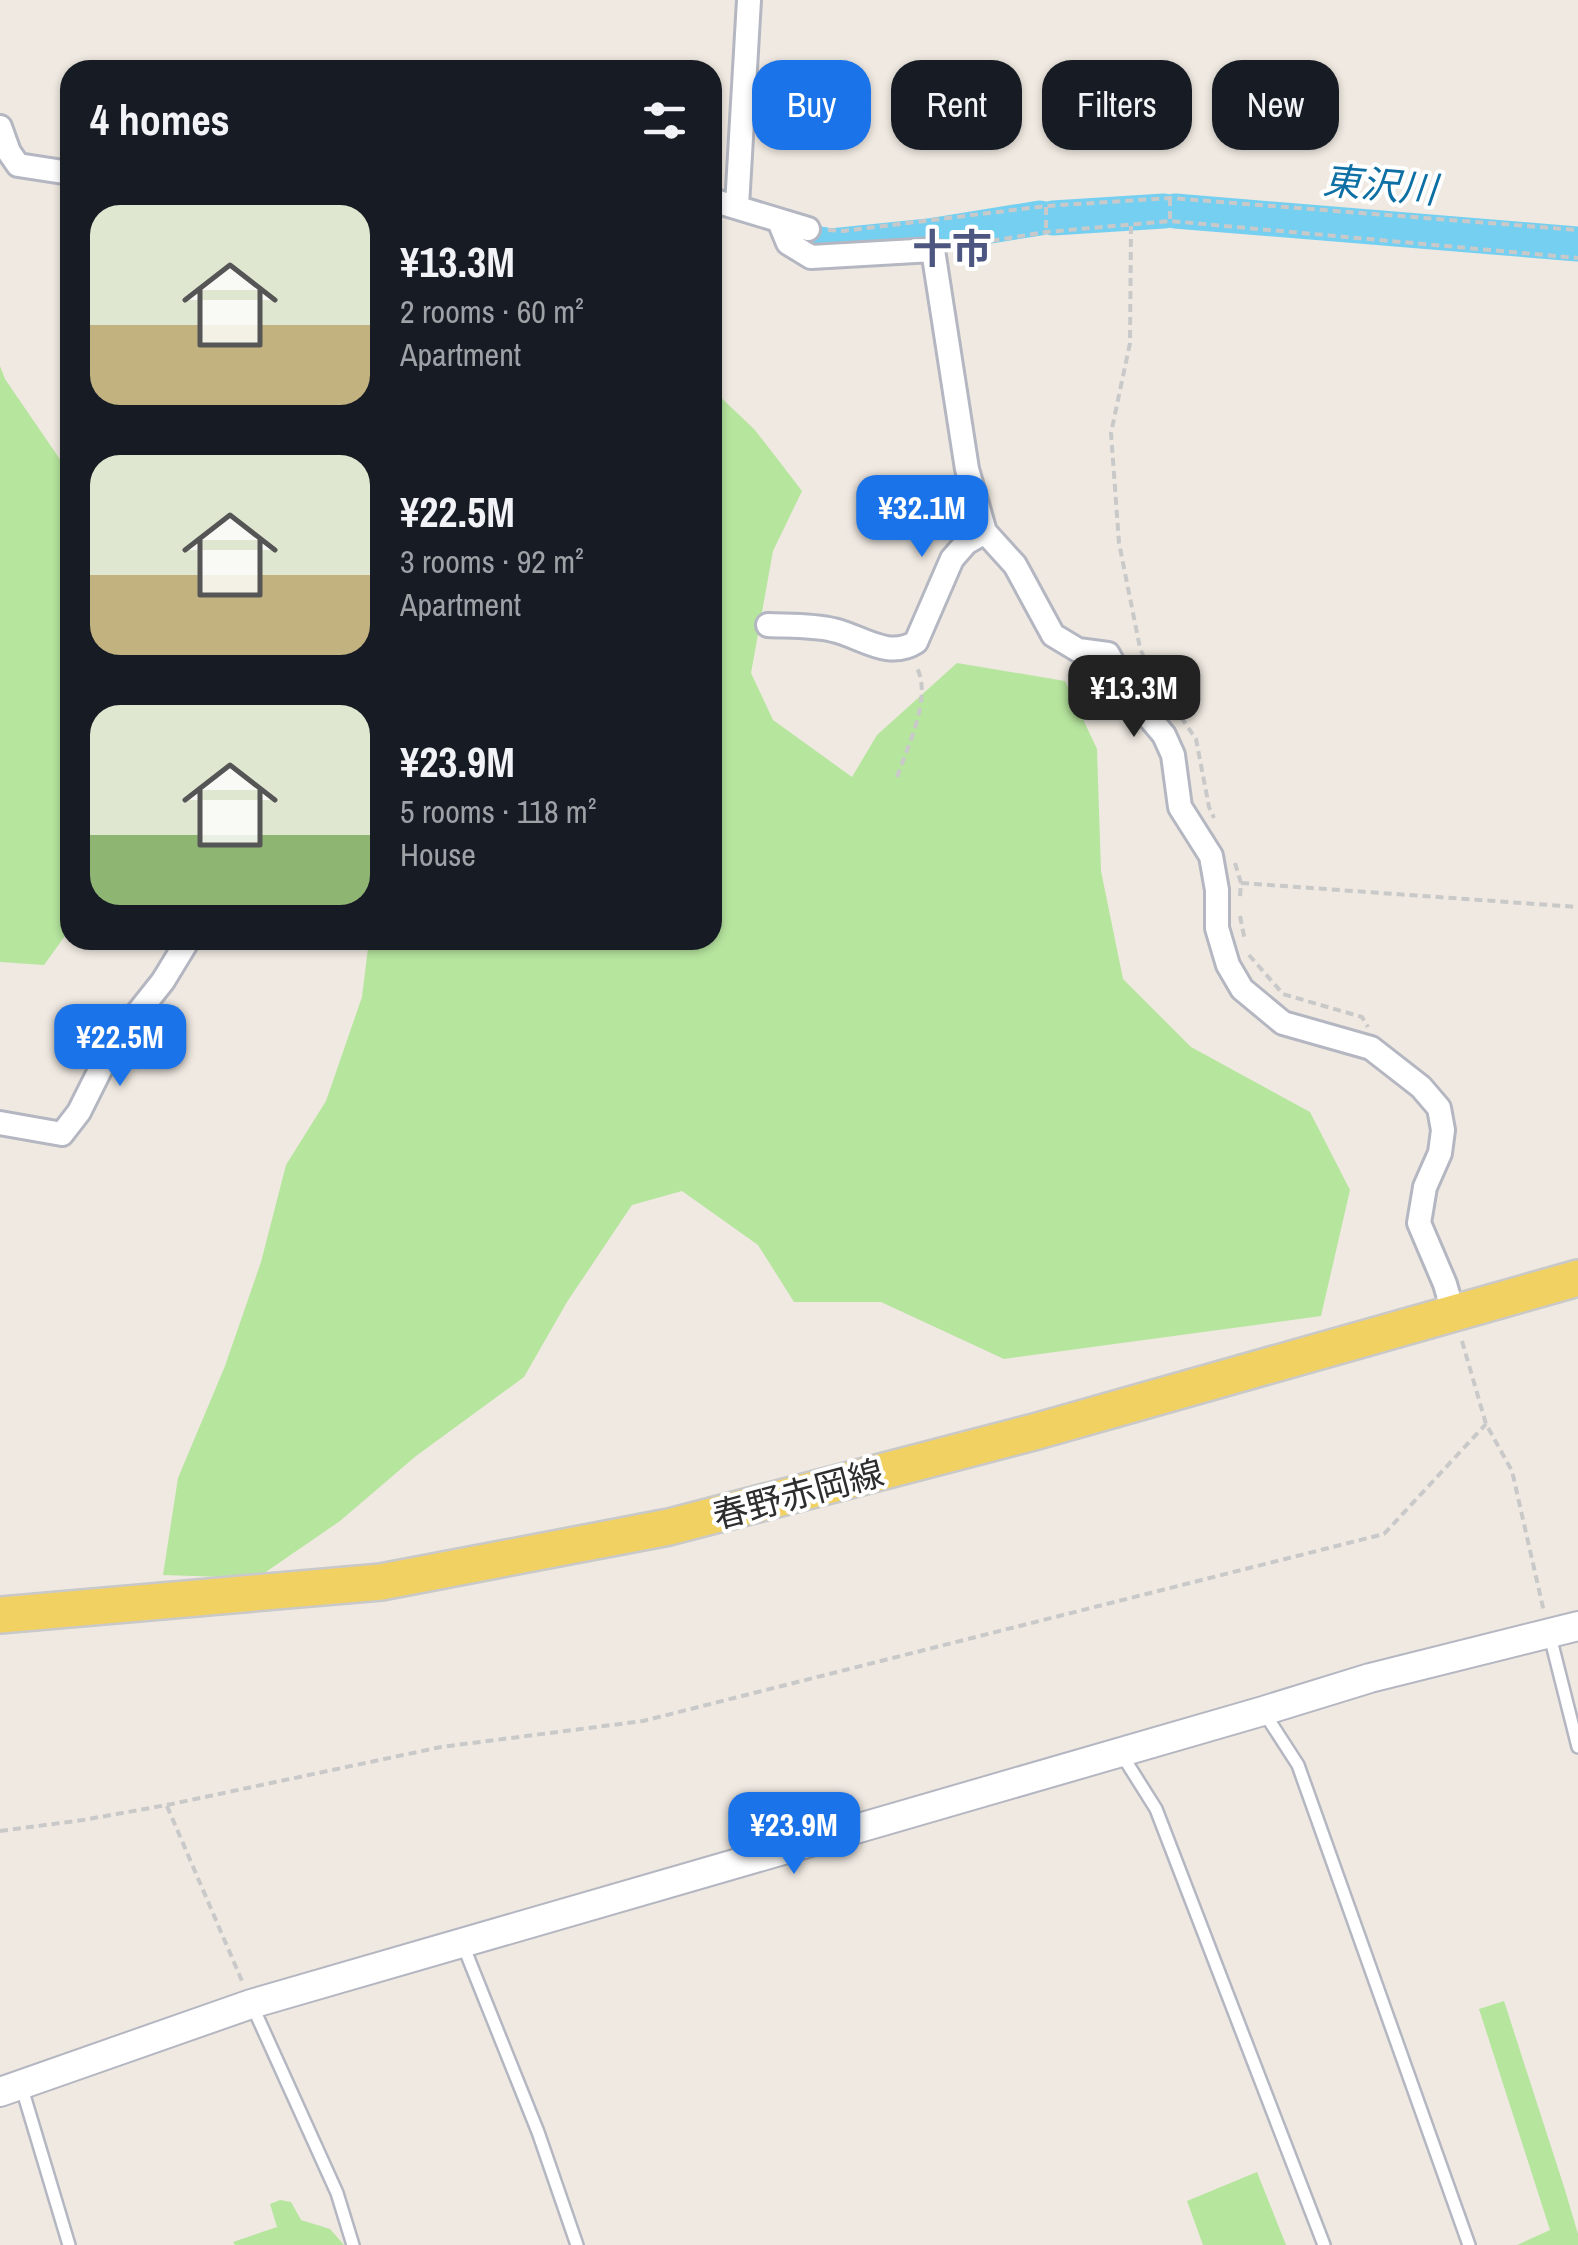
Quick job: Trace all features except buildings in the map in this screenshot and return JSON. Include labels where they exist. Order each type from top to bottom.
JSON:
[{"type":"main road","name":"春野赤岡線","points":[[0,1615],[381,1582],[669,1528],[1034,1432],[1578,1278]]},
{"type":"street","points":[[737,206],[749,0]]},
{"type":"street","points":[[0,127],[18,165],[60,171]]},
{"type":"street","points":[[722,202],[808,229]]},
{"type":"street","points":[[779,221],[788,243],[811,258],[933,250],[968,469],[985,532],[1015,566],[1053,636],[1078,650],[1108,654],[1131,696],[1164,735],[1174,755],[1180,807],[1210,856],[1217,890],[1217,928],[1228,964],[1242,989],[1283,1023],[1371,1048],[1421,1087],[1439,1108],[1443,1130],[1440,1153],[1425,1187],[1419,1223],[1454,1312]]},
{"type":"street","points":[[768,625],[833,630],[872,646],[906,648],[916,642],[952,559],[966,543],[985,532]]},
{"type":"street","points":[[0,1123],[62,1134],[79,1112],[113,1044],[163,981],[182,950]]},
{"type":"street","points":[[11,2088],[252,2004],[1370,1678],[1578,1626]]},
{"type":"lane","points":[[1549,1632],[1578,1747]]},
{"type":"lane","points":[[1264,1711],[1298,1766],[1470,2245]]},
{"type":"lane","points":[[1120,1752],[1156,1809],[1324,2245]]},
{"type":"lane","points":[[462,1944],[538,2132],[577,2245]]},
{"type":"lane","points":[[252,2004],[337,2192],[353,2245]]},
{"type":"lane","points":[[11,2088],[70,2245]]},
{"type":"path","points":[[1170,198],[1170,221]]},
{"type":"path","points":[[808,229],[842,232],[1046,206],[1170,198],[1578,230]]},
{"type":"path","points":[[1046,206],[1046,232]]},
{"type":"path","points":[[933,250],[1046,232],[1170,221],[1578,258]]},
{"type":"path","points":[[1131,226],[1130,343],[1111,433],[1119,543],[1140,648],[1150,672],[1196,739],[1209,807],[1216,822]]},
{"type":"path","points":[[897,777],[923,690],[922,676],[906,648]]},
{"type":"path","points":[[1231,854],[1241,883],[1239,911],[1247,953],[1283,994],[1362,1016],[1372,1033],[1371,1048]]},
{"type":"path","points":[[1241,883],[1578,907]]},
{"type":"path","points":[[1454,1312],[1486,1424],[1512,1472],[1549,1632]]},
{"type":"path","points":[[0,1831],[167,1806],[441,1748],[643,1721],[1384,1534],[1486,1424]]},
{"type":"path","points":[[167,1806],[252,2004]]},
{"type":"green space","points":[[0,366],[60,459],[60,943],[44,965],[0,962]]},
{"type":"green space","points":[[722,399],[755,430],[802,491],[773,551],[751,673],[773,720],[852,777],[877,735],[957,663],[1065,681],[1097,749],[1101,871],[1123,979],[1191,1047],[1310,1112],[1350,1190],[1321,1316],[1004,1359],[881,1302],[794,1302],[758,1245],[682,1191],[632,1205],[567,1302],[524,1377],[416,1456],[340,1521],[257,1578],[163,1575],[178,1478],[225,1366],[261,1262],[286,1165],[326,1101],[362,997],[368,950],[722,950]]},
{"type":"green space","points":[[1504,2001],[1565,2190],[1578,2245],[1517,2245],[1550,2230],[1479,2009]]},
{"type":"green space","points":[[1257,2172],[1286,2245],[1203,2245],[1187,2201]]},
{"type":"green space","points":[[280,2200],[291,2202],[301,2220],[330,2229],[344,2245],[235,2245],[233,2242],[277,2227],[270,2204]]},
{"type":"waterway","name":"東沢川","points":[[1053,218],[1164,211]]},
{"type":"waterway","name":"東沢川","points":[[1175,211],[1578,244]]},
{"type":"waterway","name":"東沢川","points":[[798,240],[831,246],[929,236],[1040,218]]},
{"type":"district","name":"十市","points":[[952,248]]}]
